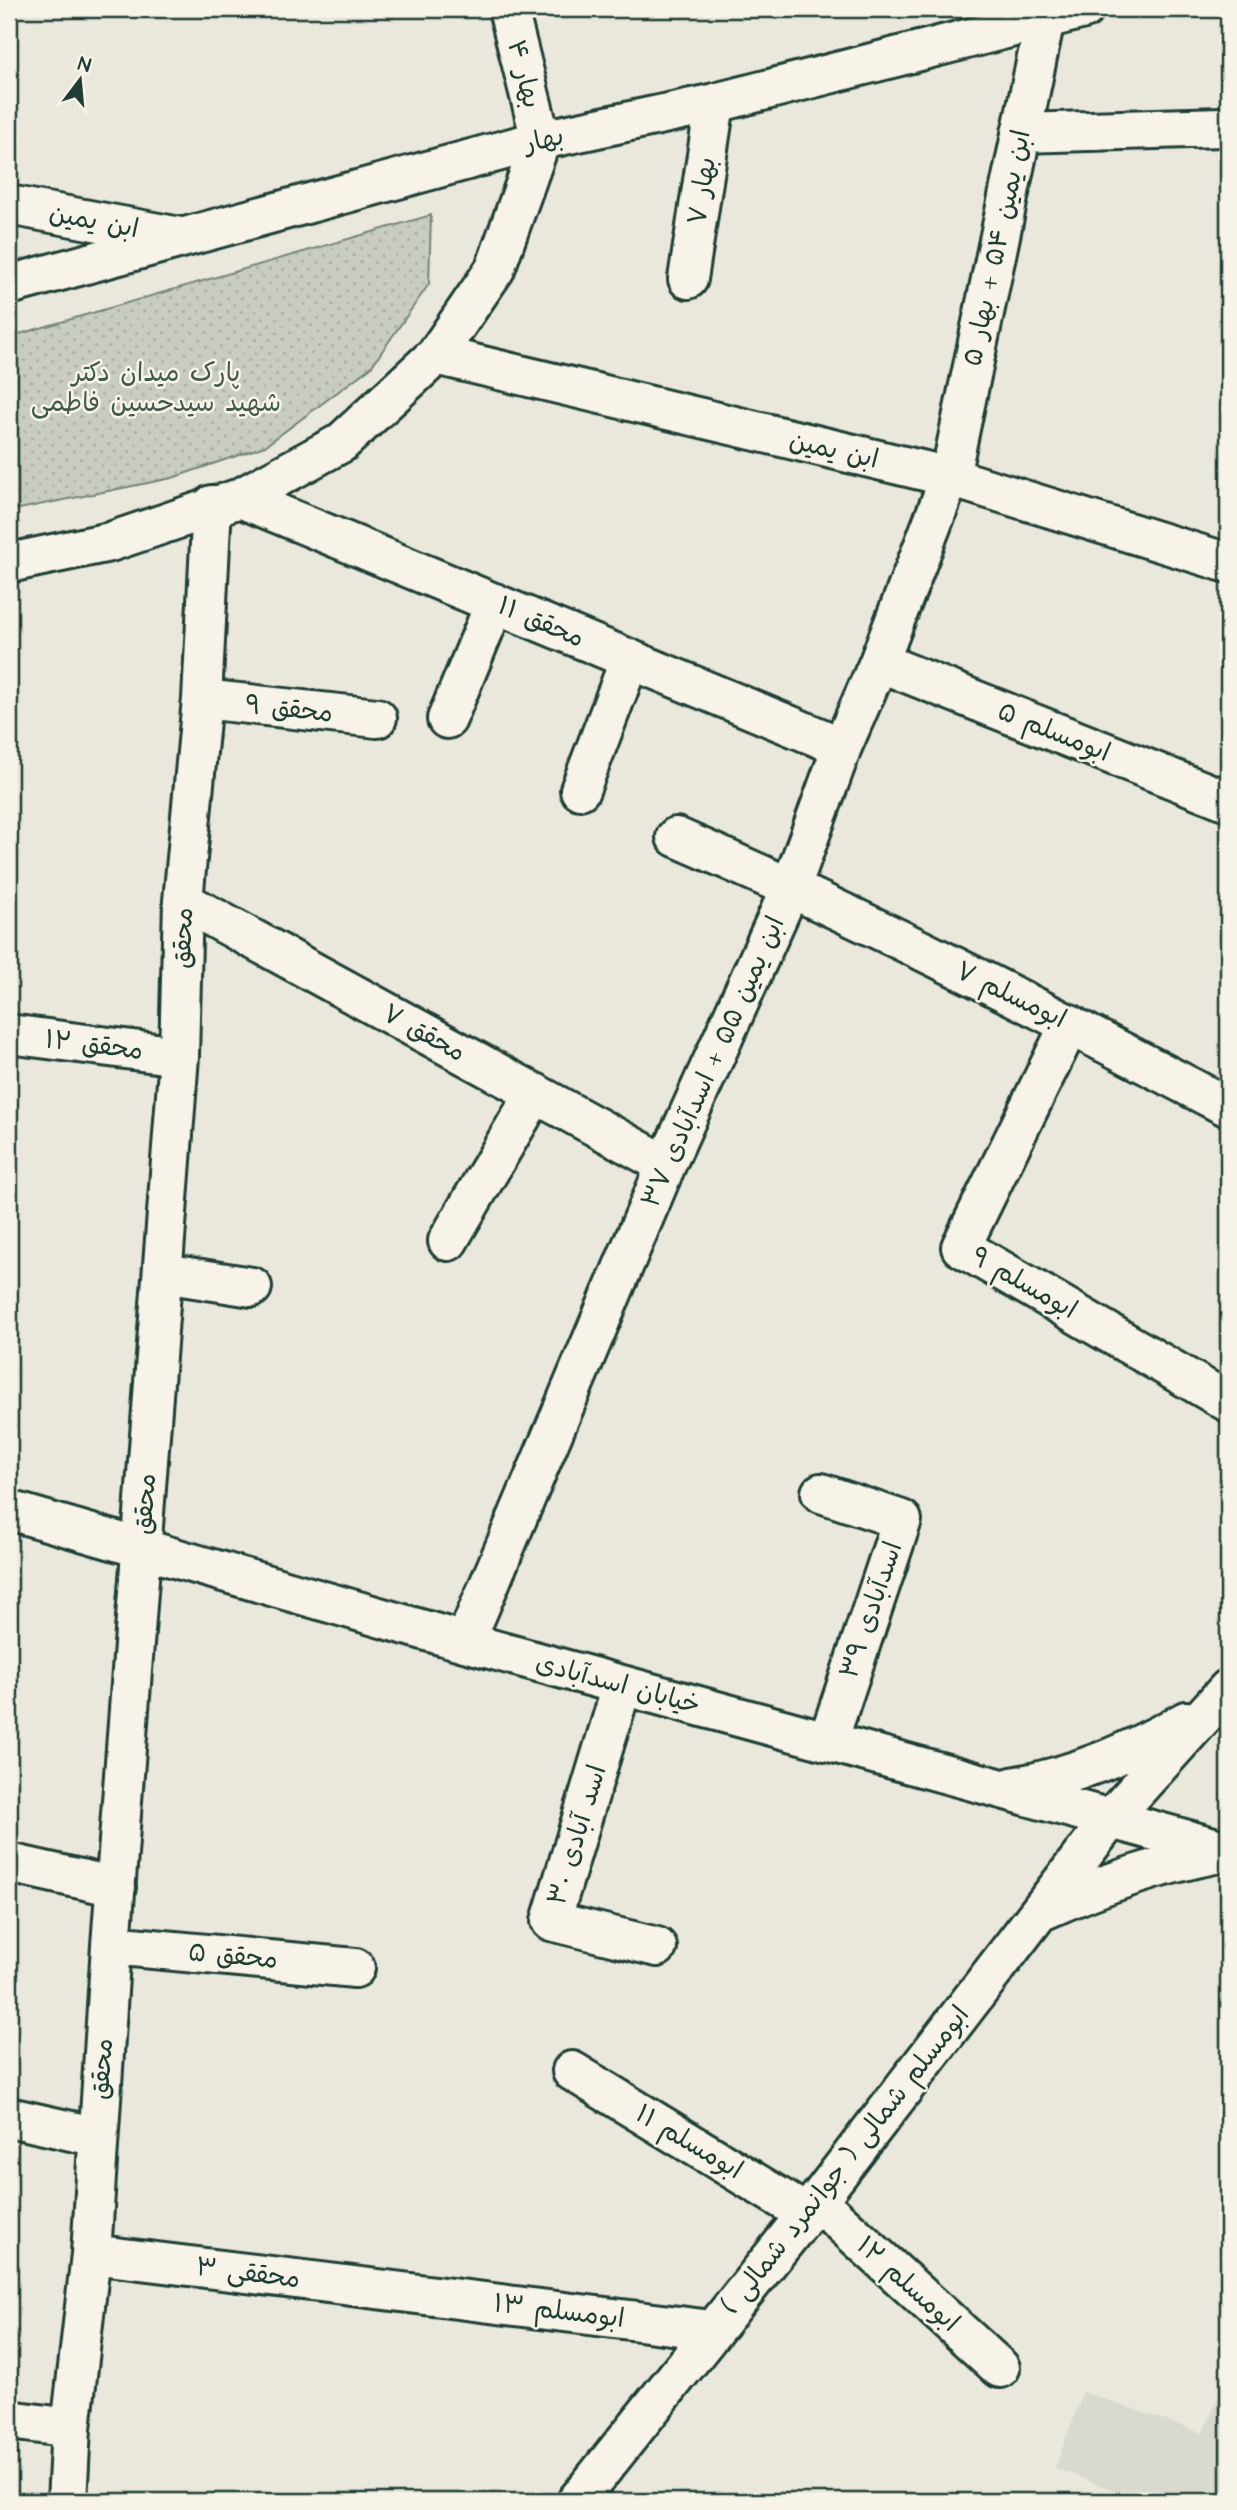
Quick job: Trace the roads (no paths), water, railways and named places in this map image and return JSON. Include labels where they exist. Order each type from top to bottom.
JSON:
[{"type":"street","name":"بهار ۴","points":[[508,9],[541,140]]},
{"type":"street","name":"بهار","points":[[13,277],[180,237],[541,140],[715,103],[1084,9]]},
{"type":"street","name":"ابن یمین ۵۴ + بهار ۵","points":[[950,477],[1045,19]]},
{"type":"street","name":"بهار ۷","points":[[688,279],[715,103]]},
{"type":"street","points":[[1021,134],[1223,127]]},
{"type":"street","points":[[9,563],[110,541],[226,501],[341,443],[436,355],[495,269],[541,140]]},
{"type":"street","name":"ابن یمین","points":[[9,205],[180,237]]},
{"type":"street","name":"ابن یمین","points":[[436,355],[950,477],[1228,562]]},
{"type":"street","name":"ابن یمین ۵۵ + اسدآبادی ۳۷","points":[[465,1642],[666,1164],[791,887],[842,747],[880,662],[950,477]]},
{"type":"street","name":"محقق ۱۱","points":[[226,501],[495,603],[842,747]]},
{"type":"street","name":"محقق","points":[[67,2501],[71,2428],[91,2254],[111,1945],[179,1056],[183,901],[202,699],[226,501]]},
{"type":"street","points":[[447,719],[495,603]]},
{"type":"street","points":[[580,790],[630,659]]},
{"type":"street","name":"ابومسلم ۵","points":[[880,662],[1228,801]]},
{"type":"street","name":"محقق ۹","points":[[202,699],[377,718]]},
{"type":"street","name":"ابومسلم ۷","points":[[676,837],[791,887],[1070,1024],[1228,1107]]},
{"type":"street","name":"محقق ۷","points":[[183,901],[666,1164]]},
{"type":"street","name":"ابومسلم ۹","points":[[1070,1024],[961,1247],[1228,1402]]},
{"type":"street","name":"محقق ۱۲","points":[[9,1034],[179,1056]]},
{"type":"street","points":[[449,1241],[535,1093]]},
{"type":"street","points":[[163,1273],[252,1287]]},
{"type":"street","name":"اسدآبادی ۳۹","points":[[821,1493],[902,1520],[828,1741]]},
{"type":"street","name":"خیابان اسدآبادی","points":[[9,1510],[465,1642],[1112,1817],[1228,1852]]},
{"type":"street","name":"اسد آبادی ۳۰","points":[[622,1686],[551,1921],[657,1947]]},
{"type":"street","points":[[1002,1788],[1053,1780],[1101,1765],[1220,1697]]},
{"type":"street","name":"ابومسلم شمالی ( جوانمرد شمالی )","points":[[577,2501],[811,2207],[1112,1817],[1220,1697]]},
{"type":"street","points":[[1040,1911],[1102,1884],[1165,1863],[1228,1852]]},
{"type":"street","points":[[9,1863],[116,1887]]},
{"type":"street","name":"محقق ۵","points":[[111,1945],[355,1968]]},
{"type":"street","name":"ابومسلم ۱۱","points":[[572,2071],[811,2207]]},
{"type":"street","points":[[9,2117],[97,2137]]},
{"type":"street","name":"ابومسلم ۱۲","points":[[811,2207],[1000,2368]]},
{"type":"street","name":"محققی ۳","points":[[91,2254],[406,2292]]},
{"type":"street","name":"ابومسلم ۱۳","points":[[406,2292],[712,2330]]},
{"type":"street","points":[[9,2420],[71,2428]]},
{"type":"park label","name":"پارک میدان دکتر شهید سیدحسین فاطمی","points":[[156,388]]}]
